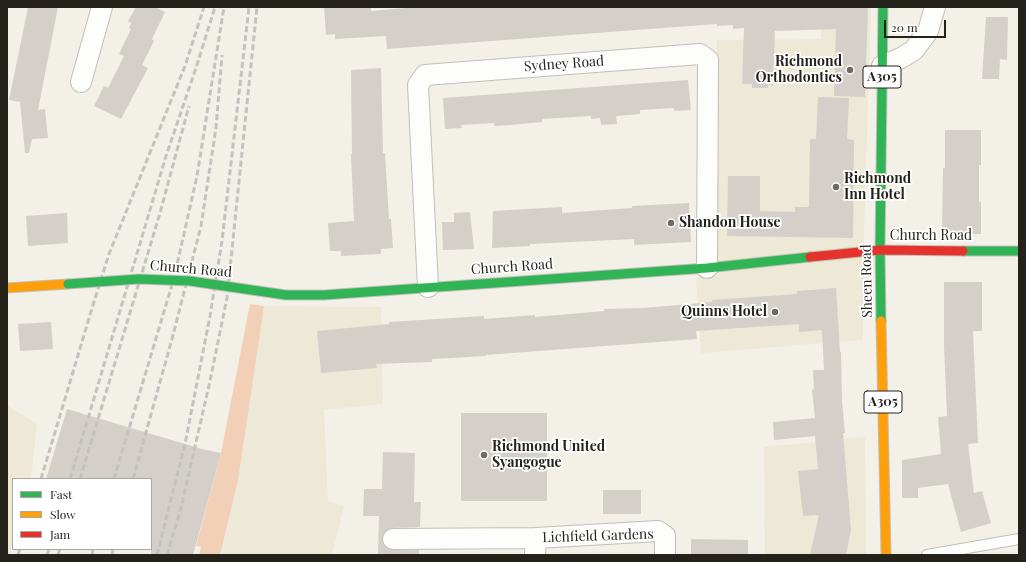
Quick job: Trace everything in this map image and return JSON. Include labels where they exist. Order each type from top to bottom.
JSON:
[{"type":"street","points":[[81,82],[102,7]]},
{"type":"street","name":"Sheen Road","points":[[883,7],[880,250],[886,555]]},
{"type":"street","points":[[882,66],[902,58],[914,50],[928,31],[935,7]]},
{"type":"street","name":"Sydney Road","points":[[428,287],[418,85],[425,75],[700,54],[708,60],[707,268]]},
{"type":"street","name":"Church Road","points":[[7,288],[139,278],[190,281],[286,295],[324,295],[707,268],[880,250],[1019,251]]},
{"type":"street","name":"Lichfield Gardens","points":[[393,539],[536,547],[658,531],[665,536],[665,555]]},
{"type":"lane","points":[[927,555],[1019,539]]},
{"type":"shaded area","points":[[821,7],[871,7],[864,227],[863,340],[701,353],[696,281],[717,238],[717,40],[821,39]]},
{"type":"shaded area","points":[[250,304],[264,306],[238,481],[220,555],[199,555],[201,547],[196,546],[221,453]]},
{"type":"shaded area","points":[[264,306],[381,307],[383,404],[324,410],[328,501],[344,506],[332,555],[220,555],[238,481]]},
{"type":"shaded area","points":[[7,405],[37,424],[31,478],[12,478],[12,544],[9,555],[7,555]]},
{"type":"shaded area","points":[[865,437],[866,555],[765,555],[764,447]]},
{"type":"building","points":[[28,7],[58,7],[38,110],[45,109],[48,138],[32,139],[29,153],[25,153],[20,102],[9,100]]},
{"type":"building","points":[[136,7],[155,7],[165,12],[152,39],[154,41],[142,65],[148,68],[121,119],[94,106],[104,86],[108,88],[124,56],[119,54],[131,29],[129,28],[131,23],[128,21]]},
{"type":"building","points":[[324,7],[371,7],[371,11],[418,7],[868,7],[865,97],[834,96],[836,29],[775,31],[773,85],[768,85],[768,88],[752,88],[752,84],[742,84],[744,28],[733,29],[733,25],[717,26],[717,24],[387,49],[386,36],[335,39],[335,34],[326,35]]},
{"type":"building","points":[[986,17],[1008,17],[1007,60],[1000,59],[999,79],[982,79]]},
{"type":"building","points":[[381,68],[383,153],[385,153],[389,219],[391,219],[393,248],[381,249],[381,254],[341,256],[341,251],[330,251],[328,223],[354,221],[351,154],[351,70]]},
{"type":"building","points":[[688,80],[691,110],[674,111],[674,108],[640,110],[640,114],[616,116],[617,124],[601,125],[600,118],[591,119],[591,116],[542,119],[542,122],[511,125],[494,126],[494,123],[461,125],[462,128],[445,129],[443,98]]},
{"type":"building","name":"Richmond Inn Hotel","points":[[818,97],[849,98],[847,139],[854,140],[853,238],[727,236],[728,176],[760,176],[760,211],[795,212],[795,207],[809,207],[810,139],[816,139]]},
{"type":"building","points":[[945,130],[981,130],[979,202],[981,202],[981,234],[942,234]]},
{"type":"building","points":[[689,203],[691,242],[634,245],[634,239],[530,244],[530,246],[492,248],[493,211],[562,207],[562,213],[632,208],[632,206]]},
{"type":"building","points":[[470,212],[474,249],[443,250],[442,222],[454,222],[454,213]]},
{"type":"building","points":[[67,213],[68,243],[28,246],[26,216]]},
{"type":"building","points":[[944,282],[982,282],[982,331],[973,331],[978,443],[968,444],[974,493],[982,491],[991,523],[961,532],[948,484],[918,488],[918,498],[902,498],[902,460],[941,454],[938,417],[947,416],[944,347]]},
{"type":"building","points":[[836,288],[845,433],[843,433],[851,530],[846,555],[810,555],[819,515],[803,516],[798,471],[818,469],[815,436],[774,440],[773,422],[815,418],[812,390],[814,389],[813,370],[824,370],[822,330],[799,332],[799,324],[696,331],[697,339],[432,359],[432,362],[376,364],[377,368],[321,373],[317,331],[389,324],[389,322],[484,316],[484,319],[535,315],[535,317],[604,311],[604,309],[643,308],[712,302],[712,300],[797,294],[797,291]]},
{"type":"building","points":[[51,322],[53,349],[20,351],[18,324]]},
{"type":"building","points":[[67,409],[202,449],[221,453],[193,555],[151,555],[152,478],[46,478]]},
{"type":"building","name":"Richmond United Syangogue","points":[[461,413],[547,413],[547,501],[461,501]]},
{"type":"building","points":[[383,452],[415,453],[414,502],[421,502],[420,527],[388,529],[383,534],[383,544],[387,549],[393,550],[419,550],[419,555],[378,555],[379,516],[363,516],[364,489],[382,489]]},
{"type":"building","points":[[603,490],[641,490],[641,514],[603,514]]},
{"type":"building","points":[[691,539],[748,540],[748,555],[691,555]]},
{"type":"railway","points":[[41,478],[109,254],[185,66],[204,7]]},
{"type":"railway","points":[[70,478],[166,156],[215,7]]},
{"type":"railway","points":[[114,478],[174,278],[197,176],[224,7]]},
{"type":"railway","points":[[157,555],[185,444],[210,316],[222,241],[249,7]]},
{"type":"railway","points":[[167,555],[181,508],[227,298],[257,7]]},
{"type":"railway","points":[[133,478],[172,339],[201,226],[216,128],[222,55]]},
{"type":"railway","points":[[80,478],[160,213],[189,106]]},
{"type":"railway","points":[[18,555],[20,550]]},
{"type":"railway","points":[[47,555],[49,550]]},
{"type":"railway","points":[[58,555],[60,550]]},
{"type":"railway","points":[[92,555],[93,550]]},
{"type":"railway","points":[[112,555],[113,550]]},
{"type":"traffic: fast","points":[[881,321],[880,250],[883,7]]},
{"type":"traffic: fast","points":[[963,251],[1019,251]]},
{"type":"traffic: fast","points":[[286,295],[324,295],[707,268],[810,257]]},
{"type":"traffic: fast","points":[[68,284],[139,279],[190,281],[286,295]]},
{"type":"traffic: slow","points":[[7,288],[68,284]]},
{"type":"traffic: slow","points":[[881,321],[886,555]]},
{"type":"traffic: jam","points":[[810,257],[880,250],[963,251]]},
{"type":"place","name":"Richmond Orthodontics","points":[[850,70]]},
{"type":"place","name":"Richmond Inn Hotel","points":[[836,187]]},
{"type":"place","name":"Shandon House","points":[[671,223]]},
{"type":"place","name":"Quinns Hotel","points":[[775,312]]},
{"type":"place","name":"Richmond United Syangogue","points":[[484,455]]}]
